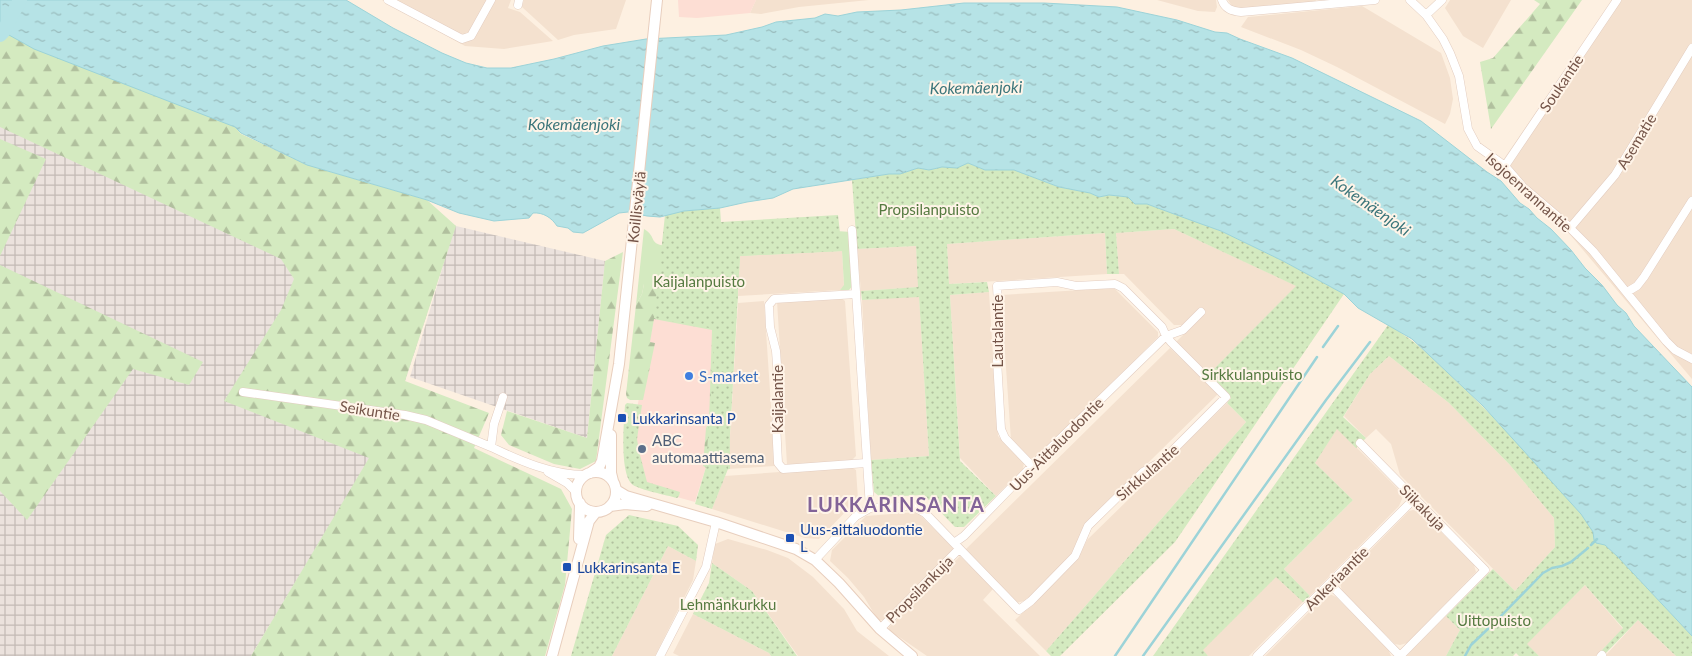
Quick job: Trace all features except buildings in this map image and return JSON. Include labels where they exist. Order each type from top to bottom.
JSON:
[{"type":"main road","name":"Koillisväylä","points":[[588,474],[599,467],[602,461],[619,364],[657,4]]},
{"type":"main road","name":"Koillisväylä","points":[[611,414],[611,473],[615,486]]},
{"type":"main road","points":[[578,558],[581,518],[580,503],[576,492],[579,481],[588,474],[604,473],[626,496],[716,522],[796,549],[815,560],[880,629],[912,656]]},
{"type":"main road","points":[[580,503],[586,509],[596,512],[605,510],[615,499],[615,486]]},
{"type":"main road","points":[[610,506],[625,504],[673,509]]},
{"type":"main road","points":[[552,656],[589,521],[596,512]]},
{"type":"street","points":[[388,0],[462,39],[471,36],[491,0]]},
{"type":"street","points":[[1222,0],[1224,5],[1233,12],[1375,0]]},
{"type":"street","name":"Isojoenrannantie","points":[[1410,0],[1426,15],[1443,39],[1460,76],[1465,117],[1477,146],[1505,166],[1523,187],[1570,228],[1593,251],[1666,341],[1675,350],[1692,359]]},
{"type":"street","points":[[1426,15],[1442,0]]},
{"type":"street","name":"Soukantie","points":[[1505,166],[1617,0]]},
{"type":"street","name":"Asematie","points":[[1570,228],[1615,175],[1692,48]]},
{"type":"street","points":[[1627,292],[1637,286],[1644,278],[1692,201]]},
{"type":"street","points":[[852,230],[870,508]]},
{"type":"street","name":"Lautalantie","points":[[1032,466],[1005,438],[1001,429],[997,360],[1000,341],[997,286],[1057,282],[1076,286],[1115,284],[1123,288],[1162,328],[1166,336]]},
{"type":"street","name":"Kaijalantie","points":[[856,294],[774,299],[769,305],[770,327],[776,350],[780,407],[776,423],[778,463],[783,469],[866,463]]},
{"type":"street","name":"Uus-Aittaluodontie","points":[[957,546],[964,536],[1032,466],[1166,336],[1183,330],[1201,312]]},
{"type":"street","name":"Sirkkulantie","points":[[957,546],[1019,610],[1031,601],[1076,556],[1088,526],[1143,472],[1160,462],[1226,397],[1166,336]]},
{"type":"street","name":"Seikuntie","points":[[244,392],[405,415],[426,420],[537,466],[566,474],[588,474]]},
{"type":"street","points":[[491,447],[494,424],[503,397]]},
{"type":"street","name":"Siikakuja","points":[[1360,443],[1485,570],[1400,656]]},
{"type":"street","name":"Seikuntie","points":[[537,466],[567,484],[576,492]]},
{"type":"street","name":"Ankeriaantie","points":[[1257,656],[1414,499]]},
{"type":"street","points":[[815,560],[856,516],[870,508],[913,506],[925,513],[957,546]]},
{"type":"street","points":[[661,656],[706,567],[716,522]]},
{"type":"street","name":"Propsilankuja","points":[[880,629],[957,546]]},
{"type":"street","points":[[1330,584],[1400,656]]},
{"type":"shaded area","points":[[382,0],[511,0],[508,8],[520,12],[553,41],[504,49],[465,46]]},
{"type":"shaded area","points":[[524,0],[626,0],[616,29],[574,35],[558,40],[522,7]]},
{"type":"shaded area","points":[[678,0],[756,0],[750,13],[697,18],[679,17]]},
{"type":"shaded area","points":[[756,0],[869,0],[799,7],[761,14],[750,13]]},
{"type":"shaded area","points":[[1157,0],[1216,0],[1217,7],[1215,12],[1198,11]]},
{"type":"shaded area","points":[[1228,0],[1316,0],[1315,2],[1238,9],[1232,6]]},
{"type":"shaded area","points":[[1450,0],[1511,0],[1483,48],[1463,36],[1445,8]]},
{"type":"shaded area","points":[[1613,0],[1692,0],[1692,379],[1567,231],[1497,169]]},
{"type":"shaded area","points":[[1362,6],[1441,53],[1450,78],[1453,99],[1450,114],[1445,124],[1337,67],[1301,50],[1241,27],[1248,17]]},
{"type":"shaded area","points":[[0,33],[456,226],[605,261],[587,438],[410,377],[446,256],[405,381],[370,458],[251,656],[0,656]]},
{"type":"shaded area","points":[[1174,229],[1297,286],[1208,375],[1175,343],[1205,313],[1200,309],[1183,325],[1174,325],[1124,274],[1119,274],[1116,233]]},
{"type":"shaded area","points":[[1105,233],[1107,274],[949,284],[947,244]]},
{"type":"shaded area","points":[[916,246],[919,287],[861,291],[857,249]]},
{"type":"shaded area","points":[[842,251],[844,286],[840,290],[738,296],[740,256]]},
{"type":"shaded area","points":[[1114,288],[1158,332],[1158,337],[1034,459],[1029,458],[1011,440],[1001,295]]},
{"type":"shaded area","points":[[989,292],[998,436],[1024,463],[1023,469],[996,496],[960,458],[950,295]]},
{"type":"shaded area","points":[[919,296],[929,456],[871,460],[862,300]]},
{"type":"shaded area","points":[[840,297],[845,301],[856,456],[852,460],[787,465],[777,301]]},
{"type":"shaded area","points":[[764,301],[775,466],[728,469],[738,303]]},
{"type":"shaded area","points":[[654,318],[715,329],[706,467],[695,502],[641,487],[630,446]]},
{"type":"shaded area","points":[[1170,348],[1218,394],[1084,526],[1073,553],[1025,601],[1015,603],[965,550]]},
{"type":"shaded area","points":[[1389,356],[1449,403],[1510,465],[1554,518],[1555,547],[1515,591],[1400,475],[1391,444],[1376,429],[1366,438],[1344,416],[1370,374]]},
{"type":"shaded area","points":[[1227,403],[1246,422],[1046,651],[1015,620],[1078,559],[1087,540]]},
{"type":"shaded area","points":[[1337,428],[1401,492],[1402,499],[1399,506],[1310,596],[1284,569],[1353,500],[1315,463]]},
{"type":"shaded area","points":[[851,467],[856,470],[858,499],[819,539],[805,538],[712,509],[725,476]]},
{"type":"shaded area","points":[[1409,511],[1421,512],[1474,565],[1476,572],[1407,643],[1400,645],[1395,644],[1342,591],[1340,583]]},
{"type":"shaded area","points":[[917,512],[955,550],[883,620],[878,620],[864,597],[830,561],[832,550],[866,516]]},
{"type":"shaded area","points":[[728,539],[788,558],[813,577],[844,609],[857,631],[889,656],[798,656],[752,591],[712,563],[715,544]]},
{"type":"shaded area","points":[[668,546],[696,561],[693,580],[655,656],[612,656]]},
{"type":"shaded area","points":[[960,556],[993,589],[983,600],[1040,656],[927,656],[889,630],[889,627]]},
{"type":"shaded area","points":[[1276,576],[1303,602],[1249,656],[1208,656],[1202,650]]},
{"type":"shaded area","points":[[1585,585],[1623,629],[1596,656],[1539,656],[1526,644]]},
{"type":"shaded area","points":[[1330,594],[1336,597],[1388,649],[1391,656],[1265,656],[1324,597]]},
{"type":"shaded area","points":[[693,614],[769,653],[771,656],[679,656],[673,653]]},
{"type":"shaded area","points":[[1446,616],[1460,630],[1446,656],[1406,656]]},
{"type":"shaded area","points":[[1638,620],[1676,656],[1605,656]]},
{"type":"green space","points":[[1534,0],[1582,0],[1491,129],[1480,62],[1493,58],[1540,4]]},
{"type":"green space","points":[[0,29],[235,127],[241,134],[307,165],[427,200],[456,226],[405,381],[489,413],[474,448],[561,489],[572,509],[565,585],[545,656],[251,656],[369,458],[224,401],[281,310],[294,279],[281,259],[0,127]]},
{"type":"green space","points":[[0,139],[46,159],[0,256]]},
{"type":"green space","name":"Propsilanpuisto","points":[[968,163],[985,170],[1014,170],[1059,187],[1090,193],[1099,197],[1109,195],[1128,197],[1135,204],[1147,204],[1221,231],[1283,261],[1344,294],[1175,542],[1060,656],[1051,656],[1046,651],[1246,422],[1227,403],[1231,398],[1208,375],[1296,286],[1174,229],[1116,233],[1119,274],[1107,274],[1105,233],[947,244],[949,284],[987,282],[989,292],[950,295],[960,461],[996,496],[964,527],[955,527],[924,495],[880,497],[874,492],[871,460],[929,456],[919,297],[862,300],[861,291],[918,287],[916,246],[857,249],[852,180],[900,174],[918,168],[929,170],[942,167],[956,168]]},
{"type":"green space","name":"Kaijalanpuisto","points":[[720,208],[721,222],[838,215],[842,251],[740,256],[728,469],[712,509],[695,504],[706,467],[715,329],[654,318],[665,215],[684,211]]},
{"type":"green space","points":[[644,229],[655,242],[669,246],[836,231],[851,232],[854,284],[849,290],[840,290],[844,285],[842,251],[740,256],[730,430],[729,326],[652,284],[644,284],[642,294],[636,305]]},
{"type":"green space","points":[[623,252],[596,461],[580,469],[554,464],[509,445],[501,435],[507,411],[587,438],[605,261]]},
{"type":"green space","points":[[0,265],[203,362],[189,385],[133,369],[27,520],[0,491]]},
{"type":"green space","points":[[655,278],[729,326],[730,469],[713,472],[703,466],[706,428],[709,422],[712,330],[654,319],[650,342],[655,343],[643,400],[630,400],[627,398],[636,305],[642,294],[644,284],[648,280],[652,283]]},
{"type":"green space","name":"Uittopuisto","points":[[1388,325],[1415,343],[1430,356],[1518,444],[1581,514],[1593,532],[1594,540],[1605,545],[1618,557],[1692,636],[1692,656],[1676,656],[1638,620],[1604,655],[1601,651],[1623,628],[1585,585],[1527,644],[1539,656],[1519,656],[1516,653],[1513,656],[1446,656],[1460,630],[1446,616],[1493,569],[1515,591],[1555,547],[1554,518],[1510,465],[1449,403],[1389,356],[1370,374],[1343,417],[1366,438],[1356,448],[1337,429],[1315,463],[1353,500],[1284,569],[1310,596],[1303,602],[1276,577],[1203,650],[1208,656],[1153,656]]},
{"type":"green space","points":[[627,403],[642,405],[637,439],[647,482],[680,492],[677,498],[637,487],[629,479],[623,447],[625,405]]},
{"type":"green space","name":"Lehmänkurkku","points":[[629,515],[678,526],[698,545],[696,561],[668,546],[612,656],[571,656],[606,535]]},
{"type":"green space","name":"Lehmänkurkku","points":[[712,563],[752,591],[797,656],[771,656],[769,653],[693,614],[709,583]]},
{"type":"water","name":"Kokemäenjoki","points":[[0,0],[346,0],[393,28],[442,53],[466,63],[487,68],[511,68],[603,46],[646,39],[726,35],[776,22],[815,18],[825,14],[838,16],[857,12],[901,10],[964,3],[1044,3],[1117,7],[1177,20],[1215,32],[1227,33],[1292,58],[1421,121],[1501,181],[1520,203],[1551,229],[1571,250],[1617,305],[1626,313],[1634,326],[1692,387],[1692,636],[1618,557],[1605,545],[1596,543],[1593,532],[1581,514],[1483,406],[1412,339],[1358,308],[1344,294],[1283,261],[1221,231],[1147,204],[1135,204],[1128,197],[1109,195],[1099,197],[1090,193],[1059,187],[1014,170],[985,170],[968,163],[957,168],[942,167],[929,170],[918,168],[900,174],[889,174],[793,189],[773,198],[720,208],[684,211],[660,217],[628,212],[619,213],[583,233],[573,232],[568,228],[557,226],[553,220],[540,213],[533,213],[529,218],[494,221],[459,213],[427,200],[307,165],[241,133],[235,127],[34,49],[0,30]]},
{"type":"waterway","points":[[0,35],[20,0]]},
{"type":"waterway","points":[[1323,347],[1338,326]]},
{"type":"waterway","points":[[1143,656],[1326,400],[1370,342]]},
{"type":"waterway","points":[[1115,656],[1317,357]]},
{"type":"waterway","points":[[1591,545],[1597,539]]},
{"type":"waterway","points":[[1499,618],[1543,573],[1571,562],[1588,548]]},
{"type":"waterway","points":[[1465,656],[1471,645],[1492,625]]},
{"type":"place","name":"S-market","points":[[689,376]]},
{"type":"place","name":"Lukkarinsanta P","points":[[622,418]]},
{"type":"place","name":"ABC automaattiasema","points":[[642,449]]},
{"type":"place","name":"Uus-aittaluodontie L","points":[[790,538]]},
{"type":"place","name":"Lukkarinsanta E","points":[[567,567]]},
{"type":"district","name":"LUKKARINSANTA","points":[[896,504]]},
{"type":"park label","name":"Sirkkulanpuisto","points":[[1252,374]]}]
